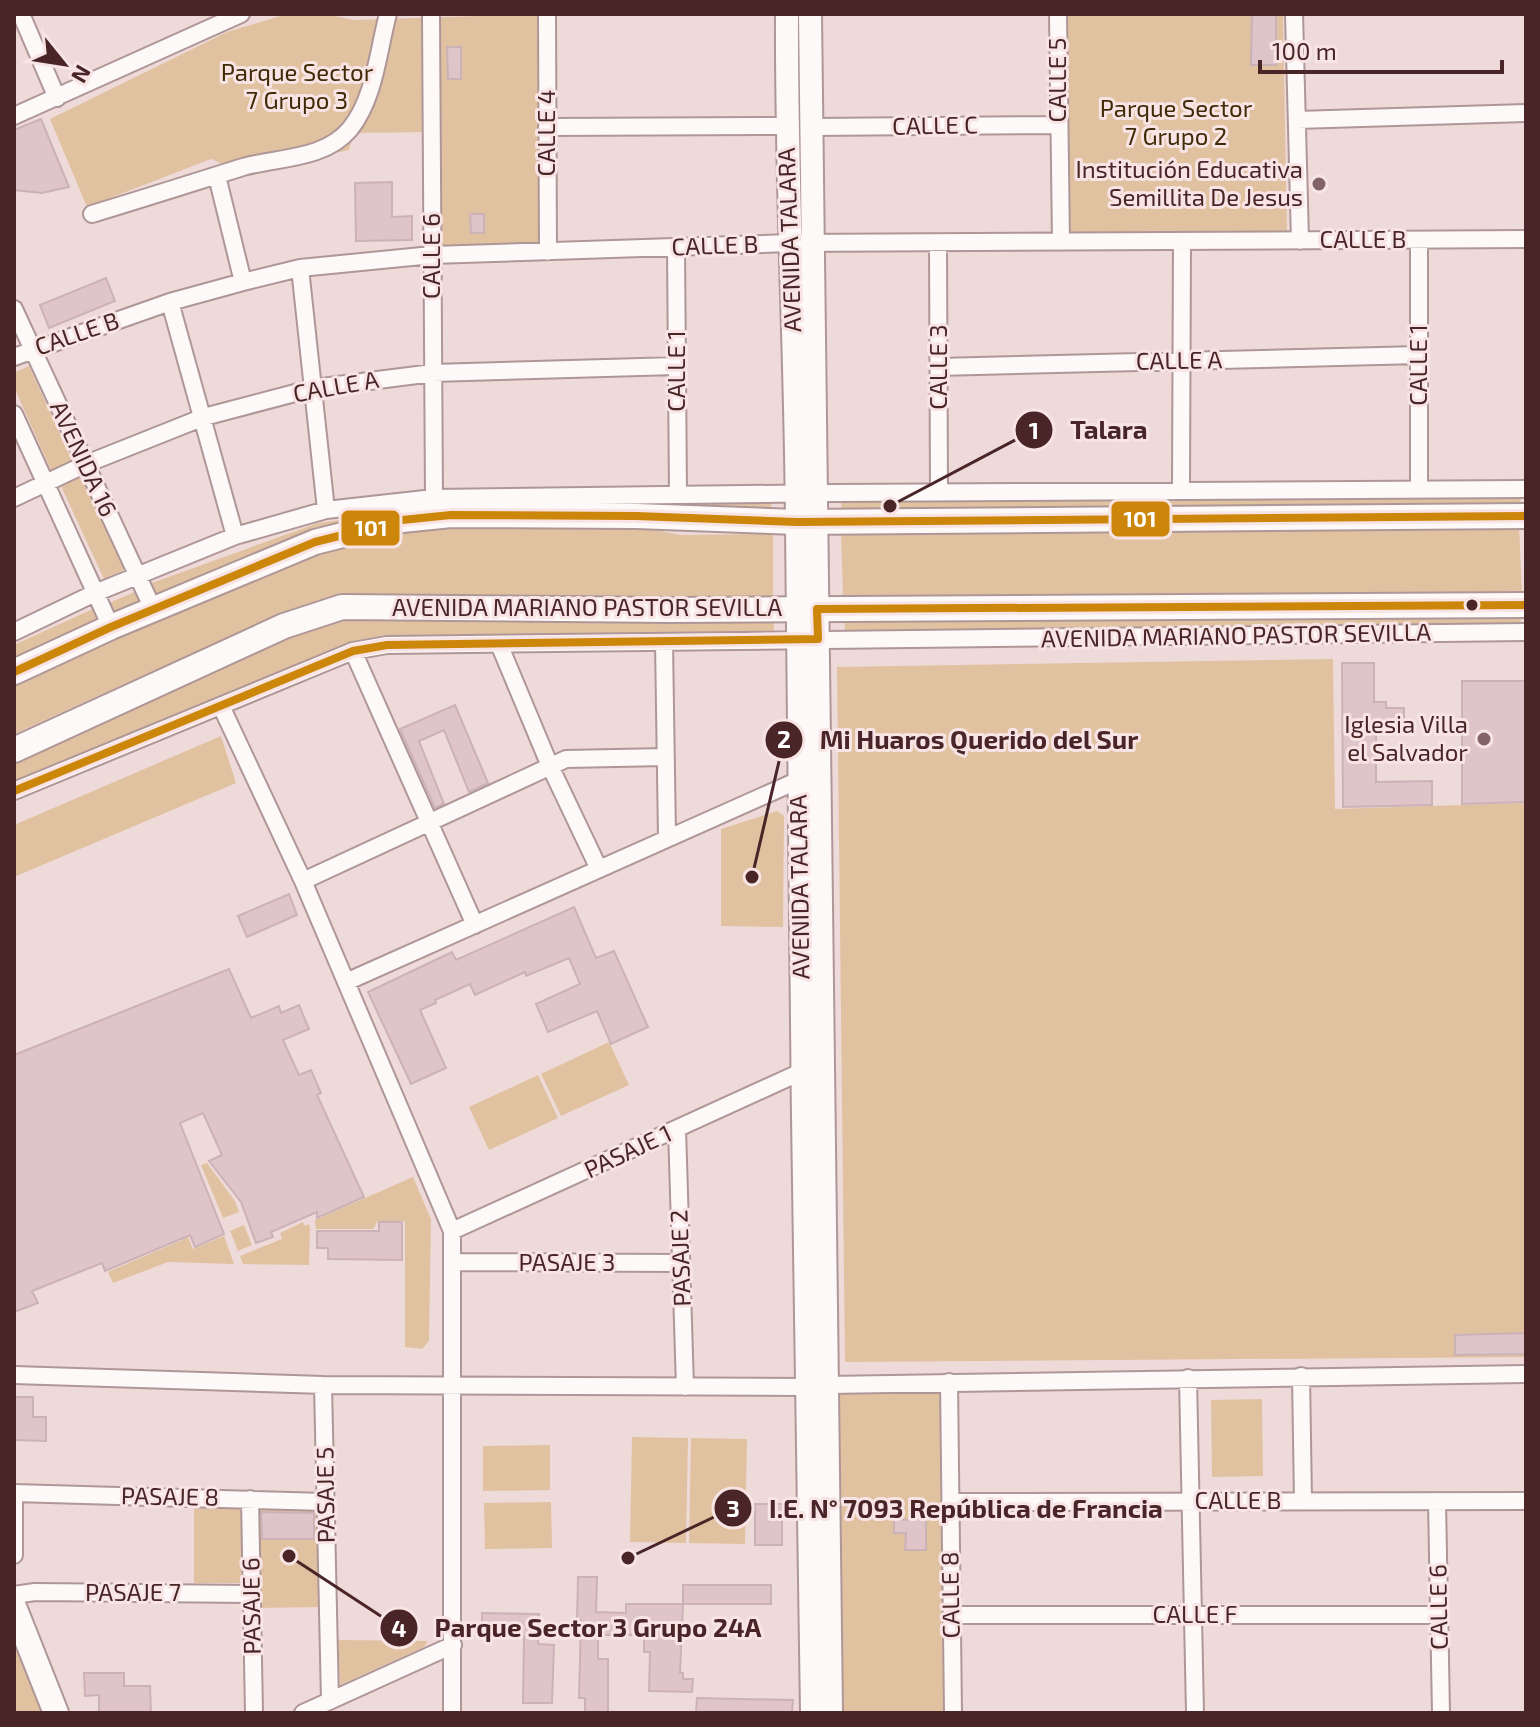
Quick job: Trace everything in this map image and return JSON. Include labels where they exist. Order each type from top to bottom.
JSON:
[{"type":"main road","points":[[14,672],[111,627],[315,542],[402,520],[451,515],[636,516],[808,522],[1526,516]]},
{"type":"main road","name":"AVENIDA MARIANO PASTOR SEVILLA","points":[[14,750],[284,626],[342,607],[807,609],[1526,605]]},
{"type":"main road","points":[[14,1607],[56,1713]]},
{"type":"street","points":[[21,14],[57,98]]},
{"type":"street","points":[[14,116],[241,14]]},
{"type":"street","points":[[92,214],[248,166],[297,157],[337,142],[351,128],[371,86],[388,14]]},
{"type":"street","name":"CALLE 6","points":[[431,14],[434,498]]},
{"type":"street","name":"CALLE 4","points":[[547,14],[548,252]]},
{"type":"street","name":"AVENIDA TALARA","points":[[787,14],[787,126],[802,244]]},
{"type":"street","name":"AVENIDA TALARA","points":[[810,14],[812,127],[802,244],[808,522],[816,1386],[812,1713]]},
{"type":"street","name":"CALLE 5","points":[[1058,14],[1061,242]]},
{"type":"street","points":[[1294,14],[1300,241]]},
{"type":"street","points":[[1297,120],[1526,113]]},
{"type":"street","name":"CALLE C","points":[[812,127],[1059,125]]},
{"type":"street","points":[[547,127],[787,126]]},
{"type":"street","points":[[217,176],[243,282]]},
{"type":"street","name":"CALLE B","points":[[14,357],[170,302],[300,268],[432,255],[802,244],[1526,239]]},
{"type":"street","name":"CALLE 1","points":[[1419,240],[1419,490]]},
{"type":"street","points":[[1181,490],[1182,241]]},
{"type":"street","name":"CALLE 3","points":[[938,243],[939,492]]},
{"type":"street","name":"CALLE 1","points":[[676,247],[678,495]]},
{"type":"street","points":[[300,268],[326,510]]},
{"type":"street","points":[[170,302],[235,536]]},
{"type":"street","name":"AVENIDA 16","points":[[14,309],[153,609]]},
{"type":"street","name":"CALLE A","points":[[938,367],[1419,355]]},
{"type":"street","name":"CALLE A","points":[[14,498],[86,464],[204,417],[314,388],[433,373],[676,366]]},
{"type":"street","name":"AVENIDA 16","points":[[14,414],[111,627]]},
{"type":"street","points":[[14,632],[95,593],[235,536],[326,510],[434,498],[1526,489]]},
{"type":"street","name":"AVENIDA MARIANO PASTOR SEVILLA","points":[[14,791],[353,651],[387,645],[1526,632]]},
{"type":"street","name":"AVENIDA TALARA","points":[[807,639],[799,780],[803,1071],[831,1713]]},
{"type":"street","points":[[664,642],[667,838]]},
{"type":"street","points":[[499,644],[550,766],[599,869]]},
{"type":"street","points":[[353,651],[475,925]]},
{"type":"street","points":[[221,706],[303,881],[452,1231],[452,1713]]},
{"type":"street","points":[[303,881],[566,759],[666,757]]},
{"type":"street","points":[[346,982],[799,780]]},
{"type":"street","name":"PASAJE 1","points":[[452,1231],[803,1071]]},
{"type":"street","name":"PASAJE 2","points":[[677,1129],[685,1387]]},
{"type":"street","name":"PASAJE 3","points":[[453,1262],[682,1263]]},
{"type":"street","points":[[14,1375],[323,1385],[685,1387],[1526,1374]]},
{"type":"street","points":[[1301,1376],[1303,1501]]},
{"type":"street","points":[[1188,1378],[1195,1713]]},
{"type":"street","name":"CALLE 8","points":[[949,1382],[953,1713]]},
{"type":"street","name":"PASAJE 5","points":[[323,1385],[330,1701]]},
{"type":"street","points":[[14,1493],[14,1555]]},
{"type":"street","name":"PASAJE 8","points":[[14,1493],[326,1502]]},
{"type":"street","name":"PASAJE 6","points":[[250,1499],[254,1713]]},
{"type":"street","name":"CALLE 6","points":[[1437,1501],[1441,1713]]},
{"type":"street","name":"CALLE B","points":[[950,1502],[1526,1501]]},
{"type":"street","name":"PASAJE 7","points":[[14,1595],[35,1592],[252,1594]]},
{"type":"street","name":"CALLE F","points":[[951,1615],[1439,1615]]},
{"type":"street","points":[[303,1713],[453,1645]]},
{"type":"green space","name":"Parque Sector 7 Grupo 3","points":[[287,14],[330,15],[355,20],[542,14],[541,242],[437,246],[436,132],[353,133],[349,150],[243,173],[211,159],[87,207],[50,119],[227,32]]},
{"type":"green space","name":"Parque Sector 7 Grupo 2","points":[[1066,14],[1283,14],[1287,232],[1067,236]]},
{"type":"green space","points":[[29,366],[72,460],[51,470],[14,387],[14,373]]},
{"type":"green space","points":[[81,474],[125,569],[104,579],[60,484]]},
{"type":"green space","points":[[1520,494],[1521,508],[842,514],[841,499]]},
{"type":"green space","points":[[771,502],[772,515],[581,504]]},
{"type":"green space","points":[[429,507],[360,523],[155,601],[149,584],[318,523]]},
{"type":"green space","points":[[629,525],[681,535],[773,534],[773,599],[296,613],[151,672],[14,734],[14,684],[161,617],[361,539],[432,528]]},
{"type":"green space","points":[[1519,525],[1522,593],[843,597],[841,533]]},
{"type":"green space","points":[[137,591],[143,604],[115,617],[109,603]]},
{"type":"green space","points":[[97,607],[104,622],[14,664],[14,645]]},
{"type":"green space","points":[[1521,610],[1521,627],[845,634],[844,616]]},
{"type":"green space","points":[[369,616],[774,618],[774,635],[403,637],[297,667],[14,781],[14,755],[316,625]]},
{"type":"green space","points":[[1333,659],[1335,809],[1526,803],[1526,1357],[845,1362],[837,667]]},
{"type":"green space","points":[[221,736],[236,783],[14,877],[14,825]]},
{"type":"green space","points":[[777,811],[784,816],[783,927],[721,926],[721,829]]},
{"type":"green space","points":[[609,1042],[629,1085],[561,1116],[541,1074]]},
{"type":"green space","points":[[538,1075],[558,1118],[489,1150],[469,1107]]},
{"type":"green space","points":[[207,1163],[235,1201],[239,1212],[223,1218],[201,1165]]},
{"type":"green space","points":[[413,1177],[431,1219],[429,1341],[422,1349],[405,1347],[405,1221],[378,1221],[373,1229],[316,1229],[315,1220]]},
{"type":"green space","points":[[164,1181],[193,1249],[224,1236],[234,1264],[168,1262],[113,1283],[108,1272],[182,1240],[158,1184]]},
{"type":"green space","points":[[303,1222],[310,1228],[309,1265],[243,1264],[240,1256],[282,1239],[280,1233]]},
{"type":"green space","points":[[244,1225],[252,1245],[238,1251],[230,1231]]},
{"type":"green space","points":[[941,1390],[945,1713],[840,1713],[837,1392]]},
{"type":"green space","points":[[1262,1399],[1263,1476],[1212,1477],[1211,1400]]},
{"type":"green space","points":[[632,1437],[688,1438],[686,1543],[630,1542]]},
{"type":"green space","points":[[691,1438],[747,1439],[745,1544],[689,1543]]},
{"type":"green space","points":[[550,1445],[550,1490],[483,1491],[483,1446]]},
{"type":"green space","points":[[551,1502],[552,1548],[485,1549],[484,1503]]},
{"type":"green space","points":[[322,1504],[323,1607],[256,1608],[254,1505]]},
{"type":"green space","points":[[241,1506],[241,1583],[194,1583],[194,1507]]},
{"type":"green space","points":[[14,1626],[52,1713],[14,1713]]},
{"type":"green space","points":[[338,1640],[428,1641],[424,1647],[340,1685]]},
{"type":"building","points":[[1252,15],[1276,15],[1276,65],[1251,65]]},
{"type":"building","points":[[447,47],[461,47],[461,79],[448,79]]},
{"type":"building","points":[[41,119],[69,187],[42,193],[14,190],[14,130]]},
{"type":"building","points":[[392,182],[392,217],[412,216],[412,240],[356,241],[355,183]]},
{"type":"building","points":[[470,214],[484,214],[484,233],[471,233]]},
{"type":"building","points":[[106,278],[115,301],[49,328],[40,305]]},
{"type":"building","points":[[1342,663],[1374,663],[1374,702],[1386,702],[1386,708],[1404,708],[1404,723],[1376,723],[1376,782],[1432,781],[1432,805],[1343,807]]},
{"type":"building","name":"Iglesia Villa el Salvador","points":[[1462,681],[1526,681],[1526,802],[1462,804]]},
{"type":"building","points":[[455,705],[488,783],[469,792],[444,730],[419,741],[444,804],[435,808],[400,729]]},
{"type":"building","points":[[289,894],[297,915],[247,937],[238,916]]},
{"type":"building","points":[[574,907],[596,958],[614,951],[648,1027],[611,1044],[597,1011],[548,1032],[536,1004],[580,984],[569,958],[526,976],[525,972],[475,995],[470,984],[420,1010],[446,1068],[411,1084],[368,992],[452,952],[456,960]]},
{"type":"building","points":[[229,969],[251,1018],[279,1006],[281,1013],[299,1005],[309,1029],[283,1040],[299,1075],[311,1070],[321,1093],[317,1095],[364,1197],[317,1218],[317,1212],[271,1232],[273,1237],[256,1243],[241,1202],[209,1161],[222,1155],[203,1113],[180,1123],[224,1234],[195,1247],[190,1235],[105,1271],[102,1263],[32,1291],[38,1303],[14,1312],[14,1055]]},
{"type":"building","points":[[379,1222],[402,1222],[402,1260],[328,1259],[328,1248],[317,1248],[317,1231],[379,1231]]},
{"type":"building","points":[[1526,1333],[1526,1354],[1455,1355],[1455,1335]]},
{"type":"building","points":[[14,1397],[33,1397],[33,1417],[46,1417],[46,1441],[14,1440]]},
{"type":"building","points":[[755,1504],[782,1504],[782,1545],[755,1545]]},
{"type":"building","points":[[261,1512],[314,1513],[314,1539],[262,1539]]},
{"type":"building","points":[[926,1519],[926,1550],[905,1550],[906,1533],[894,1533],[894,1520]]},
{"type":"building","points":[[578,1577],[597,1577],[596,1612],[626,1613],[626,1604],[683,1604],[680,1673],[683,1673],[683,1679],[693,1679],[692,1692],[649,1691],[650,1652],[644,1652],[644,1635],[598,1635],[598,1659],[608,1659],[608,1713],[585,1713],[585,1698],[579,1698],[581,1620],[577,1619]]},
{"type":"building","points":[[683,1585],[771,1585],[771,1604],[683,1604]]},
{"type":"building","points":[[482,1613],[539,1614],[538,1644],[554,1645],[552,1703],[523,1703],[524,1636],[482,1635]]},
{"type":"building","points":[[84,1673],[124,1673],[124,1686],[150,1686],[151,1713],[99,1713],[99,1695],[85,1696]]},
{"type":"building","points":[[697,1698],[793,1700],[792,1713],[696,1713]]},
{"type":"transit line","name":"101","points":[[14,672],[111,627],[315,542],[402,520],[451,515],[636,516],[797,522],[1526,516]]},
{"type":"transit line","name":"101","points":[[14,791],[353,651],[387,645],[818,639],[817,609],[1526,605]]},
{"type":"place","name":"Institución Educativa Semillita De Jesus","points":[[1319,184]]},
{"type":"place","name":"Talara","points":[[890,506]]},
{"type":"place","name":"Iglesia Villa el Salvador","points":[[1484,739]]},
{"type":"place","name":"Mi Huaros Querido del Sur","points":[[752,877]]},
{"type":"place","name":"Parque Sector 3 Grupo 24A","points":[[289,1556]]},
{"type":"place","name":"I.E. N° 7093 República de Francia","points":[[628,1558]]}]
